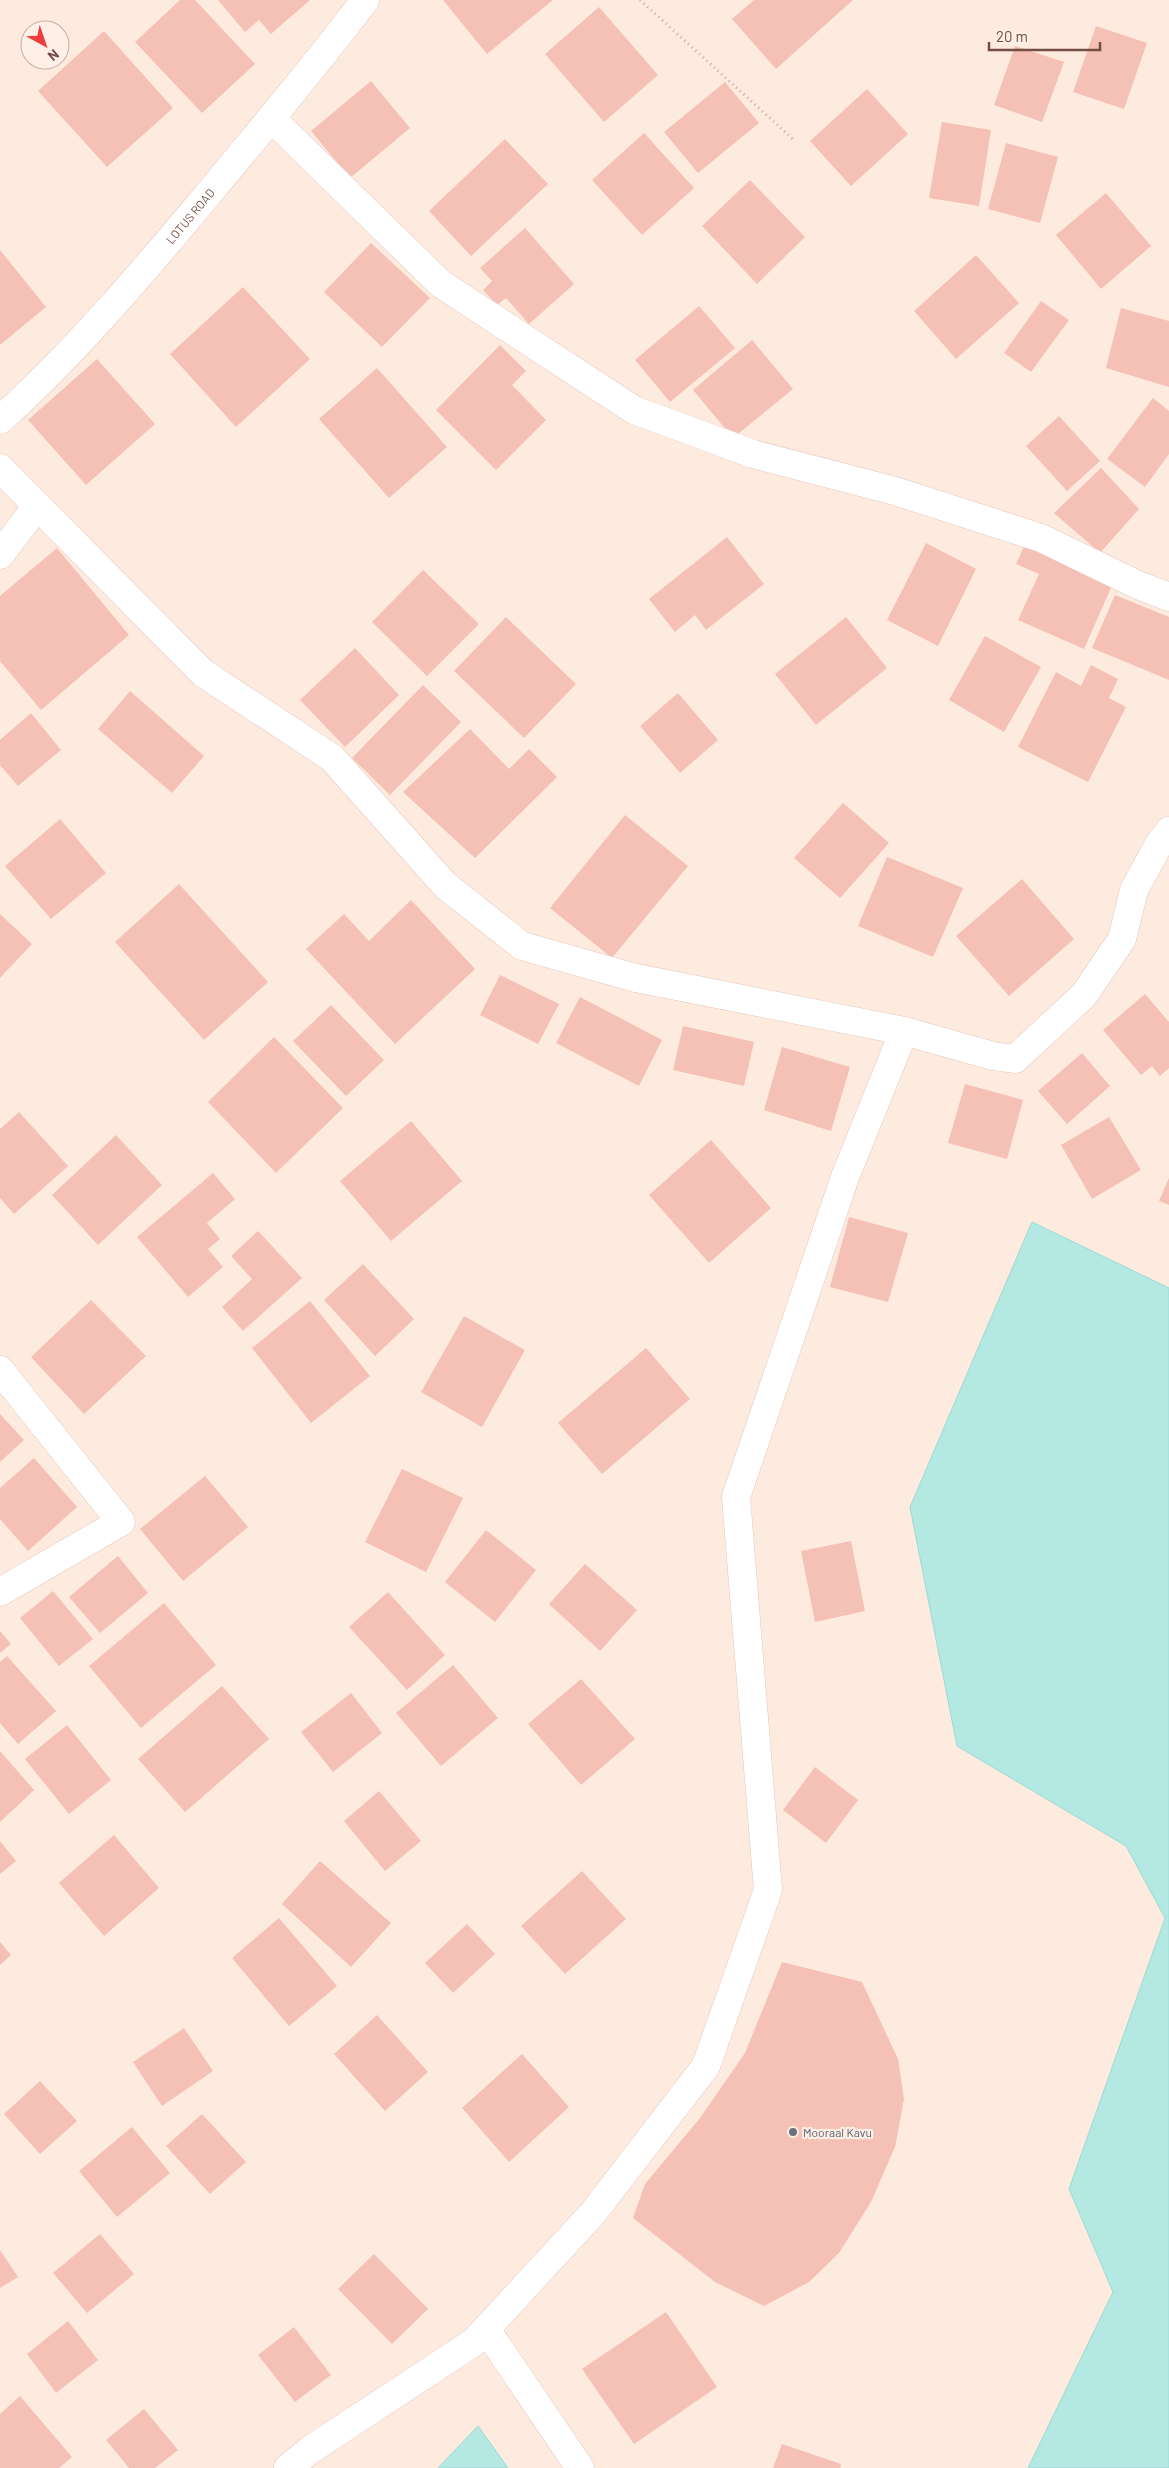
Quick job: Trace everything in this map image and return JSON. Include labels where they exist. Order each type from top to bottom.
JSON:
[{"type":"street","name":"LOTUS ROAD","points":[[0,420],[37,387],[150,264],[324,55],[365,0]]},
{"type":"street","points":[[271,118],[441,284],[634,410],[753,454],[896,491],[1041,538],[1138,585],[1169,597]]},
{"type":"street","points":[[0,468],[203,673],[332,758],[445,885],[522,946],[636,978],[904,1031],[993,1056],[1015,1059],[1084,995],[1122,939],[1134,890],[1159,844],[1169,831]]},
{"type":"street","points":[[0,555],[37,506]]},
{"type":"street","points":[[288,2468],[310,2450],[474,2342],[593,2214],[706,2066],[768,1890],[736,1497],[845,1177],[904,1031]]},
{"type":"street","points":[[0,1370],[122,1522],[0,1592]]},
{"type":"street","points":[[486,2329],[580,2468]]},
{"type":"path","points":[[640,0],[794,140]]},
{"type":"water","points":[[1032,1222],[1169,1288],[1169,2468],[1028,2468],[1113,2292],[1069,2189],[1165,1918],[1126,1846],[957,1746],[910,1507]]},
{"type":"water","points":[[478,2426],[508,2468],[438,2468]]},
{"type":"building","points":[[180,0],[195,0],[255,64],[202,113],[135,42]]},
{"type":"building","points":[[218,0],[310,0],[271,34],[259,20],[245,32]]},
{"type":"building","points":[[443,0],[553,0],[487,54]]},
{"type":"building","points":[[754,0],[853,0],[776,69],[732,19]]},
{"type":"building","points":[[599,7],[658,75],[604,122],[545,54]]},
{"type":"building","points":[[1096,26],[1147,43],[1124,109],[1073,92]]},
{"type":"building","points":[[104,31],[173,108],[107,167],[38,91],[61,70],[70,70],[70,62]]},
{"type":"building","points":[[1015,46],[1064,62],[1042,122],[994,105]]},
{"type":"building","points":[[371,81],[410,128],[350,178],[311,131]]},
{"type":"building","points":[[725,82],[759,123],[698,173],[664,132]]},
{"type":"building","points":[[867,89],[908,134],[851,186],[810,141]]},
{"type":"building","points":[[942,122],[991,130],[979,206],[929,198]]},
{"type":"building","points":[[644,133],[694,188],[642,235],[592,180]]},
{"type":"building","points":[[505,139],[548,184],[471,256],[429,211]]},
{"type":"building","points":[[1006,143],[1058,157],[1040,223],[988,209]]},
{"type":"building","points":[[750,180],[805,237],[757,284],[702,226]]},
{"type":"building","points":[[1106,193],[1151,246],[1101,289],[1056,235]]},
{"type":"building","points":[[525,228],[574,284],[529,324],[506,298],[497,305],[483,290],[492,281],[480,268]]},
{"type":"building","points":[[371,243],[430,298],[382,347],[324,292]]},
{"type":"building","points":[[0,250],[46,307],[0,345]]},
{"type":"building","points":[[976,255],[1019,303],[956,359],[914,311]]},
{"type":"building","points":[[243,287],[310,359],[236,427],[170,354]]},
{"type":"building","points":[[1041,301],[1069,320],[1031,372],[1004,353]]},
{"type":"building","points":[[699,306],[735,348],[670,402],[635,360]]},
{"type":"building","points":[[1121,308],[1169,321],[1169,387],[1106,368]]},
{"type":"building","points":[[752,340],[793,389],[733,438],[693,390]]},
{"type":"building","points":[[500,345],[526,371],[512,385],[546,420],[496,470],[436,410]]},
{"type":"building","points":[[97,359],[155,424],[86,485],[28,420]]},
{"type":"building","points":[[377,368],[447,447],[389,498],[319,419]]},
{"type":"building","points":[[1153,398],[1169,411],[1169,454],[1145,487],[1107,459]]},
{"type":"building","points":[[1059,416],[1100,461],[1067,491],[1026,446]]},
{"type":"building","points":[[1101,468],[1139,509],[1100,553],[1054,513]]},
{"type":"building","points":[[727,537],[764,584],[706,630],[695,615],[675,632],[649,599]]},
{"type":"building","points":[[1026,542],[1114,581],[1084,649],[1018,620],[1039,574],[1016,564]]},
{"type":"building","points":[[926,543],[976,569],[938,646],[887,620]]},
{"type":"building","points":[[57,548],[129,635],[41,710],[0,661],[0,596]]},
{"type":"building","points":[[423,570],[479,624],[427,676],[372,622]]},
{"type":"building","points":[[1115,595],[1169,617],[1169,680],[1092,648]]},
{"type":"building","points":[[506,617],[576,684],[524,738],[454,671]]},
{"type":"building","points":[[846,617],[887,668],[816,725],[775,674]]},
{"type":"building","points":[[985,636],[1041,667],[1004,732],[949,700]]},
{"type":"building","points":[[355,648],[399,695],[345,747],[300,700]]},
{"type":"building","points":[[1091,665],[1118,679],[1109,698],[1126,707],[1088,782],[1018,747],[1056,672],[1081,686]]},
{"type":"building","points":[[423,685],[461,722],[390,795],[352,758]]},
{"type":"building","points":[[130,691],[204,756],[172,793],[98,729]]},
{"type":"building","points":[[678,693],[718,740],[680,773],[640,726]]},
{"type":"building","points":[[31,713],[61,750],[18,786],[0,765],[0,740]]},
{"type":"building","points":[[470,729],[509,769],[529,749],[557,777],[475,858],[403,792]]},
{"type":"building","points":[[843,803],[889,843],[840,898],[794,858]]},
{"type":"building","points":[[625,815],[688,866],[612,958],[550,908]]},
{"type":"building","points":[[60,819],[106,873],[51,919],[5,866]]},
{"type":"building","points":[[887,857],[963,888],[933,957],[858,926]]},
{"type":"building","points":[[1022,879],[1074,939],[1009,996],[956,936]]},
{"type":"building","points":[[179,884],[268,982],[204,1040],[115,942]]},
{"type":"building","points":[[411,900],[475,969],[395,1044],[306,949],[344,914],[369,941]]},
{"type":"building","points":[[0,914],[32,944],[0,978]]},
{"type":"building","points":[[500,975],[559,1004],[538,1044],[480,1015]]},
{"type":"building","points":[[1145,994],[1169,1022],[1169,1068],[1160,1076],[1152,1066],[1141,1075],[1103,1030]]},
{"type":"building","points":[[580,997],[662,1040],[639,1086],[556,1043]]},
{"type":"building","points":[[331,1005],[384,1060],[346,1096],[293,1041]]},
{"type":"building","points":[[683,1026],[754,1042],[744,1086],[673,1070]]},
{"type":"building","points":[[274,1037],[343,1108],[276,1173],[208,1102]]},
{"type":"building","points":[[782,1047],[850,1067],[831,1131],[764,1110]]},
{"type":"building","points":[[1082,1053],[1110,1086],[1067,1124],[1038,1091]]},
{"type":"building","points":[[965,1084],[1023,1100],[1007,1159],[948,1143]]},
{"type":"building","points":[[19,1112],[68,1166],[14,1214],[0,1198],[0,1129]]},
{"type":"building","points":[[1109,1117],[1141,1170],[1092,1199],[1061,1145]]},
{"type":"building","points":[[411,1121],[462,1181],[391,1241],[340,1181]]},
{"type":"building","points":[[116,1135],[162,1185],[98,1245],[52,1195]]},
{"type":"building","points":[[711,1140],[771,1208],[709,1263],[649,1195]]},
{"type":"building","points":[[213,1173],[235,1199],[207,1223],[220,1239],[208,1249],[223,1267],[188,1297],[137,1237]]},
{"type":"building","points":[[1169,1178],[1169,1205],[1159,1201]]},
{"type":"building","points":[[849,1217],[908,1233],[888,1302],[830,1287]]},
{"type":"building","points":[[258,1231],[302,1278],[243,1331],[222,1307],[252,1279],[231,1256]]},
{"type":"building","points":[[363,1264],[414,1319],[375,1356],[324,1300]]},
{"type":"building","points":[[91,1300],[146,1356],[84,1414],[31,1357]]},
{"type":"building","points":[[310,1301],[370,1376],[311,1423],[252,1348]]},
{"type":"building","points":[[464,1316],[525,1350],[482,1427],[421,1392]]},
{"type":"building","points":[[646,1348],[690,1399],[602,1474],[558,1423]]},
{"type":"building","points":[[0,1414],[24,1440],[0,1462]]},
{"type":"building","points":[[34,1458],[77,1507],[28,1551],[0,1519],[0,1488]]},
{"type":"building","points":[[402,1469],[463,1498],[426,1572],[365,1542]]},
{"type":"building","points":[[205,1476],[248,1527],[183,1581],[140,1529]]},
{"type":"building","points":[[486,1530],[536,1570],[495,1622],[445,1582]]},
{"type":"building","points":[[851,1541],[865,1611],[815,1622],[801,1551]]},
{"type":"building","points":[[118,1556],[148,1593],[100,1633],[69,1597]]},
{"type":"building","points":[[585,1564],[637,1610],[600,1651],[549,1604]]},
{"type":"building","points":[[53,1591],[93,1639],[59,1666],[20,1618]]},
{"type":"building","points":[[388,1592],[445,1655],[407,1690],[349,1627]]},
{"type":"building","points":[[164,1603],[216,1665],[141,1728],[89,1666]]},
{"type":"building","points":[[0,1631],[11,1644],[0,1653]]},
{"type":"building","points":[[7,1656],[56,1711],[18,1744],[0,1723],[0,1662]]},
{"type":"building","points":[[453,1665],[498,1718],[441,1766],[396,1713]]},
{"type":"building","points":[[581,1679],[635,1739],[581,1785],[528,1724]]},
{"type":"building","points":[[222,1686],[269,1739],[185,1812],[138,1759]]},
{"type":"building","points":[[351,1693],[382,1733],[333,1772],[301,1732]]},
{"type":"building","points":[[67,1725],[111,1780],[69,1814],[25,1759]]},
{"type":"building","points":[[0,1751],[34,1790],[0,1822]]},
{"type":"building","points":[[815,1767],[858,1800],[826,1843],[783,1810]]},
{"type":"building","points":[[379,1791],[421,1841],[385,1871],[344,1821]]},
{"type":"building","points":[[114,1835],[159,1888],[104,1936],[59,1883]]},
{"type":"building","points":[[0,1841],[16,1861],[0,1874]]},
{"type":"building","points":[[320,1861],[391,1923],[351,1967],[282,1904]]},
{"type":"building","points":[[582,1871],[626,1919],[565,1974],[521,1926]]},
{"type":"building","points":[[279,1918],[337,1986],[289,2026],[232,1958]]},
{"type":"building","points":[[467,1924],[495,1954],[453,1993],[425,1963]]},
{"type":"building","points":[[0,1942],[11,1955],[0,1965]]},
{"type":"building","name":"Mooraal Kavu","points":[[782,1962],[862,1982],[898,2059],[904,2099],[895,2147],[871,2202],[839,2253],[809,2282],[764,2306],[715,2282],[633,2218],[645,2184],[700,2118],[745,2053]]},
{"type":"building","points":[[377,2015],[428,2072],[385,2111],[334,2054]]},
{"type":"building","points":[[184,2028],[213,2071],[162,2106],[133,2062]]},
{"type":"building","points":[[522,2054],[569,2107],[509,2162],[462,2108]]},
{"type":"building","points":[[40,2081],[77,2121],[40,2154],[4,2114]]},
{"type":"building","points":[[202,2114],[246,2162],[210,2194],[166,2146]]},
{"type":"building","points":[[132,2127],[170,2173],[117,2217],[79,2171]]},
{"type":"building","points":[[100,2234],[134,2274],[87,2313],[53,2273]]},
{"type":"building","points":[[0,2250],[18,2277],[0,2288]]},
{"type":"building","points":[[374,2254],[428,2309],[392,2344],[338,2289]]},
{"type":"building","points":[[666,2312],[717,2387],[634,2444],[582,2369]]},
{"type":"building","points":[[68,2321],[98,2360],[56,2393],[27,2354]]},
{"type":"building","points":[[294,2327],[331,2375],[295,2402],[258,2355]]},
{"type":"building","points":[[20,2396],[72,2457],[59,2468],[0,2468],[0,2414]]},
{"type":"building","points":[[144,2409],[178,2450],[155,2468],[129,2468],[106,2440]]},
{"type":"building","points":[[782,2444],[841,2464],[840,2468],[773,2468]]},
{"type":"place","name":"Mooraal Kavu","points":[[793,2132]]}]
